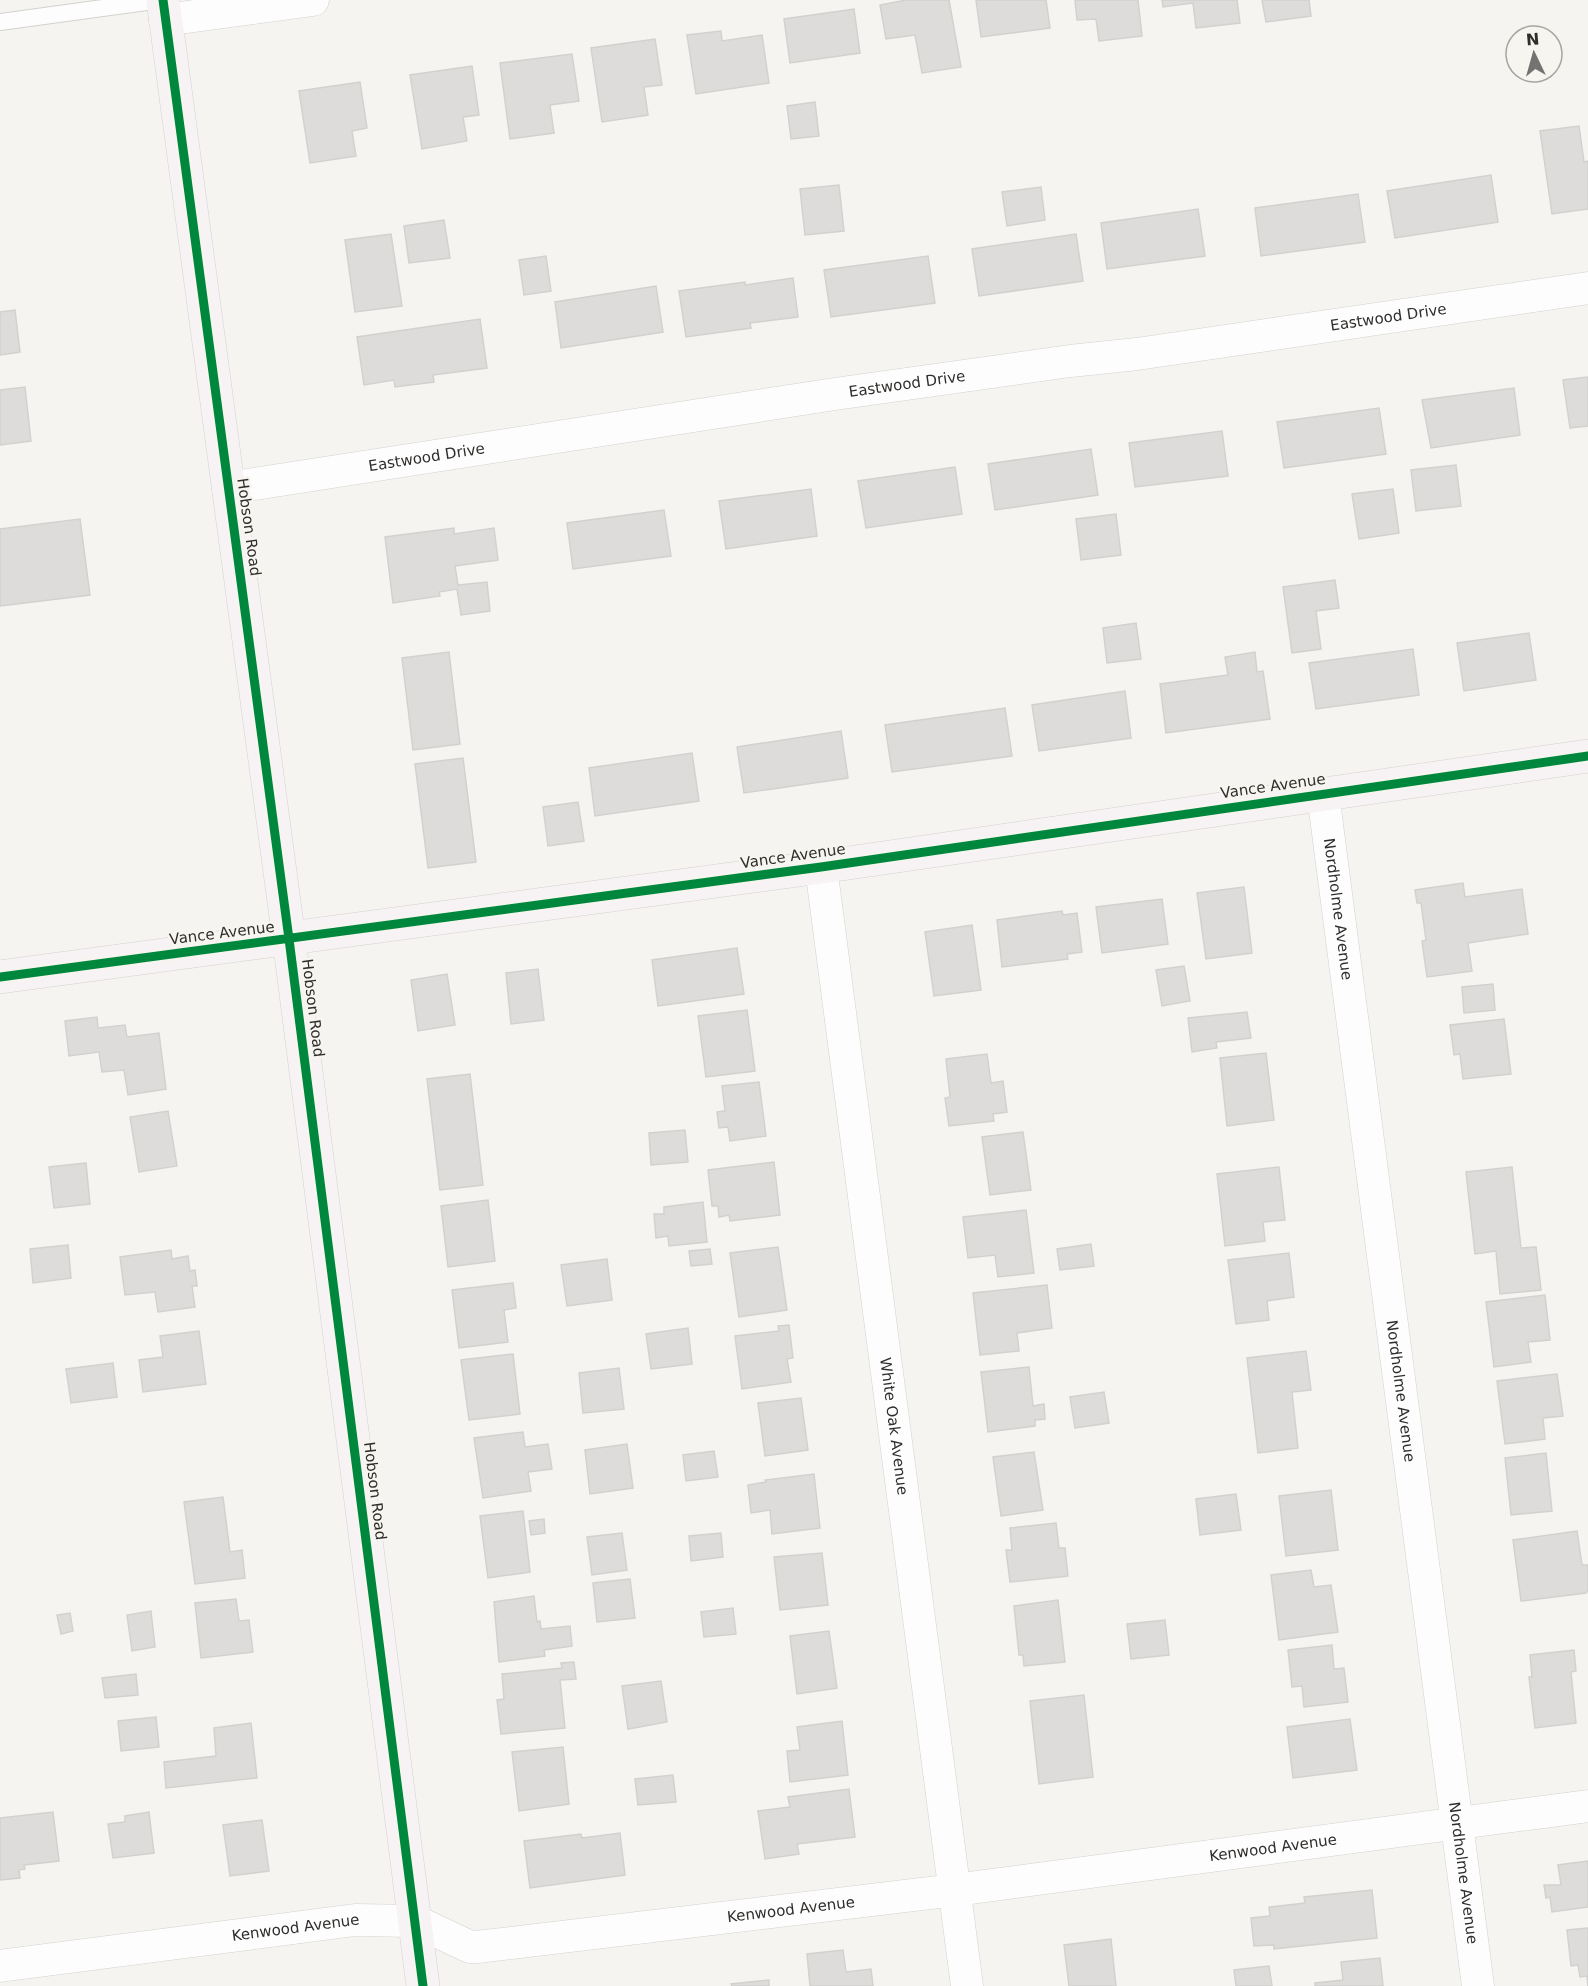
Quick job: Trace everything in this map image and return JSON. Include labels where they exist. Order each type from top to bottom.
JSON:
[{"type":"main road","name":"Hobson Road","points":[[163,7],[289,939],[423,1986]]},
{"type":"main road","name":"Vance Avenue","points":[[0,977],[821,867],[1588,756]]},
{"type":"street","points":[[163,7],[313,0]]},
{"type":"street","name":"Eastwood Drive","points":[[228,488],[855,392],[1588,288]]},
{"type":"street","name":"Nordholme Avenue","points":[[1323,794],[1478,1986]]},
{"type":"street","name":"White Oak Avenue","points":[[821,867],[967,1986]]},
{"type":"street","name":"Kenwood Avenue","points":[[0,1966],[355,1920],[415,1922],[470,1947],[477,1947],[955,1890],[1588,1806]]},
{"type":"lane","points":[[0,22],[163,7]]},
{"type":"building","points":[[906,0],[949,0],[961,67],[922,73],[915,35],[886,39],[880,5]]},
{"type":"building","points":[[976,0],[1046,0],[1050,28],[981,37]]},
{"type":"building","points":[[1075,0],[1138,0],[1142,36],[1099,41],[1096,19],[1077,20]]},
{"type":"building","points":[[1162,0],[1237,0],[1240,23],[1196,28],[1193,3],[1163,7]]},
{"type":"building","points":[[1262,0],[1309,0],[1311,16],[1266,22]]},
{"type":"building","points":[[854,9],[860,53],[790,63],[784,19]]},
{"type":"building","points":[[721,31],[722,41],[762,35],[769,83],[696,94],[687,35]]},
{"type":"building","points":[[655,39],[662,85],[644,87],[648,115],[602,122],[591,48]]},
{"type":"building","points":[[572,54],[579,101],[550,105],[554,133],[510,139],[500,63]]},
{"type":"building","points":[[472,66],[479,115],[463,117],[467,141],[422,149],[410,75]]},
{"type":"building","points":[[360,82],[367,128],[352,131],[356,156],[310,163],[299,91]]},
{"type":"building","points":[[815,102],[819,136],[791,139],[787,106]]},
{"type":"building","points":[[1579,126],[1584,162],[1588,161],[1588,209],[1552,214],[1540,131]]},
{"type":"building","points":[[1491,175],[1498,222],[1395,238],[1387,191]]},
{"type":"building","points":[[839,185],[844,231],[805,235],[800,189]]},
{"type":"building","points":[[1041,187],[1045,220],[1007,226],[1002,192]]},
{"type":"building","points":[[1358,194],[1365,242],[1261,256],[1255,208]]},
{"type":"building","points":[[1198,209],[1205,256],[1107,269],[1101,223]]},
{"type":"building","points":[[444,220],[450,258],[409,263],[404,226]]},
{"type":"building","points":[[391,234],[402,306],[355,312],[345,240]]},
{"type":"building","points":[[1076,234],[1083,281],[979,296],[972,249]]},
{"type":"building","points":[[546,256],[551,291],[524,295],[519,260]]},
{"type":"building","points":[[928,256],[935,303],[831,317],[824,270]]},
{"type":"building","points":[[793,278],[798,317],[750,323],[751,328],[686,337],[679,291]]},
{"type":"building","points":[[656,286],[663,332],[561,348],[555,302]]},
{"type":"building","points":[[15,310],[20,352],[0,355],[0,312]]},
{"type":"building","points":[[480,319],[487,368],[433,375],[434,382],[395,387],[394,380],[364,385],[357,337]]},
{"type":"building","points":[[1588,377],[1588,426],[1570,428],[1563,380]]},
{"type":"building","points":[[25,387],[31,441],[0,445],[0,390]]},
{"type":"building","points":[[1514,388],[1520,435],[1431,448],[1422,400]]},
{"type":"building","points":[[1379,408],[1386,454],[1284,468],[1277,422]]},
{"type":"building","points":[[1222,431],[1228,476],[1135,487],[1129,443]]},
{"type":"building","points":[[1091,449],[1098,495],[995,510],[988,464]]},
{"type":"building","points":[[1456,465],[1461,506],[1416,511],[1411,470]]},
{"type":"building","points":[[955,467],[962,514],[866,528],[858,481]]},
{"type":"building","points":[[811,489],[817,536],[726,549],[719,501]]},
{"type":"building","points":[[1393,489],[1399,533],[1359,539],[1352,494]]},
{"type":"building","points":[[664,510],[671,556],[573,569],[567,523]]},
{"type":"building","points":[[1116,514],[1121,555],[1081,560],[1076,519]]},
{"type":"building","points":[[80,519],[90,595],[0,606],[0,529]]},
{"type":"building","points":[[454,528],[454,534],[494,528],[498,560],[455,566],[458,585],[487,582],[490,611],[461,615],[457,589],[439,592],[440,596],[393,603],[385,537]]},
{"type":"building","points":[[1335,580],[1339,608],[1316,611],[1321,649],[1292,653],[1283,587]]},
{"type":"building","points":[[1136,623],[1141,659],[1107,663],[1103,628]]},
{"type":"building","points":[[1529,633],[1536,680],[1464,691],[1457,643]]},
{"type":"building","points":[[1413,649],[1419,695],[1316,709],[1309,663]]},
{"type":"building","points":[[449,652],[460,744],[413,750],[402,658]]},
{"type":"building","points":[[1255,652],[1257,672],[1263,671],[1270,719],[1166,733],[1160,684],[1228,675],[1225,657]]},
{"type":"building","points":[[1125,691],[1131,738],[1039,751],[1032,705]]},
{"type":"building","points":[[1005,708],[1012,756],[892,772],[885,725]]},
{"type":"building","points":[[841,731],[848,778],[744,793],[737,747]]},
{"type":"building","points":[[692,753],[699,801],[595,816],[589,768]]},
{"type":"building","points":[[463,758],[476,862],[428,868],[415,764]]},
{"type":"building","points":[[578,802],[584,841],[548,846],[543,807]]},
{"type":"building","points":[[1463,883],[1465,897],[1522,889],[1528,934],[1468,943],[1472,971],[1427,977],[1422,941],[1426,940],[1421,903],[1417,903],[1415,890]]},
{"type":"building","points":[[1244,887],[1252,953],[1206,959],[1197,893]]},
{"type":"building","points":[[1162,899],[1168,944],[1102,953],[1096,907]]},
{"type":"building","points":[[1062,911],[1063,915],[1077,913],[1082,952],[1067,954],[1068,959],[1002,967],[997,920]]},
{"type":"building","points":[[972,925],[981,990],[934,996],[925,932]]},
{"type":"building","points":[[737,948],[744,994],[658,1006],[652,960]]},
{"type":"building","points":[[1184,966],[1190,1001],[1162,1006],[1156,970]]},
{"type":"building","points":[[538,969],[544,1020],[511,1024],[506,973]]},
{"type":"building","points":[[447,974],[455,1025],[418,1031],[411,980]]},
{"type":"building","points":[[1493,984],[1495,1010],[1464,1013],[1462,987]]},
{"type":"building","points":[[747,1010],[755,1071],[706,1077],[698,1016]]},
{"type":"building","points":[[1247,1012],[1251,1038],[1216,1042],[1217,1048],[1192,1052],[1188,1018]]},
{"type":"building","points":[[97,1017],[98,1028],[125,1025],[127,1037],[159,1033],[166,1089],[128,1095],[124,1070],[102,1072],[99,1052],[69,1056],[65,1021]]},
{"type":"building","points":[[1504,1019],[1511,1074],[1463,1079],[1460,1054],[1454,1055],[1450,1025]]},
{"type":"building","points":[[1266,1053],[1274,1120],[1227,1126],[1220,1058]]},
{"type":"building","points":[[987,1054],[991,1083],[1003,1081],[1007,1112],[993,1114],[994,1121],[949,1126],[945,1098],[950,1097],[946,1059]]},
{"type":"building","points":[[470,1074],[483,1185],[440,1190],[427,1079]]},
{"type":"building","points":[[759,1082],[766,1136],[730,1141],[728,1127],[719,1128],[717,1112],[725,1111],[722,1086]]},
{"type":"building","points":[[168,1111],[177,1166],[139,1172],[130,1117]]},
{"type":"building","points":[[685,1130],[688,1162],[651,1165],[649,1133]]},
{"type":"building","points":[[1023,1132],[1031,1190],[990,1195],[982,1137]]},
{"type":"building","points":[[774,1162],[780,1215],[730,1221],[729,1215],[719,1217],[718,1206],[712,1206],[708,1170]]},
{"type":"building","points":[[86,1163],[90,1204],[54,1208],[49,1167]]},
{"type":"building","points":[[1279,1167],[1285,1220],[1263,1222],[1265,1241],[1225,1246],[1217,1174]]},
{"type":"building","points":[[1512,1167],[1521,1248],[1536,1247],[1541,1290],[1500,1294],[1496,1251],[1475,1254],[1466,1172]]},
{"type":"building","points":[[488,1200],[495,1261],[448,1267],[441,1206]]},
{"type":"building","points":[[703,1202],[707,1242],[669,1246],[668,1236],[656,1238],[654,1214],[664,1214],[664,1207]]},
{"type":"building","points":[[1026,1210],[1034,1273],[998,1277],[995,1255],[968,1258],[963,1217]]},
{"type":"building","points":[[1091,1244],[1094,1266],[1060,1270],[1057,1249]]},
{"type":"building","points":[[68,1245],[71,1278],[33,1283],[30,1249]]},
{"type":"building","points":[[778,1247],[787,1310],[739,1317],[730,1253]]},
{"type":"building","points":[[710,1249],[712,1264],[691,1266],[689,1251]]},
{"type":"building","points":[[171,1250],[172,1259],[188,1256],[190,1271],[195,1270],[197,1286],[192,1286],[195,1307],[158,1312],[155,1292],[125,1295],[120,1257]]},
{"type":"building","points":[[1289,1253],[1294,1297],[1267,1301],[1269,1320],[1236,1324],[1228,1260]]},
{"type":"building","points":[[607,1259],[612,1300],[567,1306],[561,1265]]},
{"type":"building","points":[[513,1283],[516,1308],[504,1310],[508,1342],[459,1348],[452,1290]]},
{"type":"building","points":[[1047,1285],[1052,1328],[1017,1333],[1019,1351],[980,1355],[973,1293]]},
{"type":"building","points":[[1545,1295],[1550,1340],[1528,1342],[1531,1362],[1494,1367],[1486,1302]]},
{"type":"building","points":[[789,1325],[793,1358],[787,1359],[791,1382],[742,1389],[735,1336],[779,1331],[778,1326]]},
{"type":"building","points":[[688,1328],[692,1364],[651,1369],[646,1334]]},
{"type":"building","points":[[199,1331],[206,1384],[143,1392],[139,1360],[163,1357],[160,1336]]},
{"type":"building","points":[[1306,1351],[1311,1390],[1292,1392],[1298,1448],[1258,1453],[1247,1358]]},
{"type":"building","points":[[513,1354],[520,1414],[469,1420],[461,1360]]},
{"type":"building","points":[[113,1363],[117,1397],[71,1403],[66,1369]]},
{"type":"building","points":[[1029,1367],[1033,1406],[1044,1404],[1045,1419],[1035,1420],[1035,1426],[988,1432],[981,1372]]},
{"type":"building","points":[[619,1368],[624,1409],[583,1413],[579,1373]]},
{"type":"building","points":[[1557,1374],[1563,1416],[1543,1418],[1545,1439],[1505,1444],[1497,1381]]},
{"type":"building","points":[[1104,1392],[1109,1423],[1075,1428],[1070,1397]]},
{"type":"building","points":[[801,1398],[808,1450],[765,1456],[758,1403]]},
{"type":"building","points":[[523,1432],[525,1447],[548,1444],[552,1469],[528,1472],[531,1491],[483,1498],[474,1438]]},
{"type":"building","points":[[627,1444],[633,1488],[590,1494],[585,1450]]},
{"type":"building","points":[[714,1451],[718,1477],[686,1481],[683,1455]]},
{"type":"building","points":[[1034,1452],[1043,1510],[1001,1516],[993,1457]]},
{"type":"building","points":[[1546,1453],[1552,1511],[1511,1515],[1505,1458]]},
{"type":"building","points":[[814,1474],[820,1528],[772,1534],[770,1510],[751,1513],[748,1485],[766,1482],[765,1480]]},
{"type":"building","points":[[1331,1490],[1338,1550],[1286,1556],[1279,1496]]},
{"type":"building","points":[[1236,1494],[1241,1530],[1200,1535],[1196,1499]]},
{"type":"building","points":[[223,1497],[230,1552],[242,1550],[245,1578],[195,1584],[184,1502]]},
{"type":"building","points":[[523,1511],[530,1572],[488,1578],[480,1516]]},
{"type":"building","points":[[544,1519],[545,1533],[531,1535],[529,1521]]},
{"type":"building","points":[[1056,1523],[1059,1548],[1065,1548],[1068,1576],[1010,1582],[1006,1550],[1012,1550],[1010,1528]]},
{"type":"building","points":[[1577,1531],[1582,1565],[1588,1565],[1588,1591],[1521,1601],[1513,1540]]},
{"type":"building","points":[[622,1533],[627,1570],[592,1575],[587,1537]]},
{"type":"building","points":[[721,1533],[723,1557],[691,1561],[689,1536]]},
{"type":"building","points":[[822,1553],[828,1605],[780,1610],[774,1557]]},
{"type":"building","points":[[1311,1570],[1314,1587],[1331,1585],[1338,1632],[1279,1640],[1271,1575]]},
{"type":"building","points":[[630,1579],[635,1618],[597,1622],[593,1583]]},
{"type":"building","points":[[534,1596],[537,1622],[540,1621],[541,1629],[570,1626],[572,1646],[544,1650],[545,1656],[499,1662],[494,1602]]},
{"type":"building","points":[[236,1599],[239,1621],[249,1620],[253,1652],[201,1658],[195,1603]]},
{"type":"building","points":[[1058,1600],[1065,1662],[1024,1666],[1023,1655],[1019,1655],[1014,1606]]},
{"type":"building","points":[[733,1608],[736,1634],[704,1637],[701,1612]]},
{"type":"building","points":[[151,1611],[155,1647],[132,1651],[127,1615]]},
{"type":"building","points":[[70,1613],[73,1631],[61,1634],[57,1615]]},
{"type":"building","points":[[1165,1620],[1169,1655],[1131,1659],[1127,1624]]},
{"type":"building","points":[[829,1631],[837,1688],[797,1694],[790,1636]]},
{"type":"building","points":[[1332,1645],[1334,1669],[1344,1668],[1348,1702],[1304,1707],[1302,1686],[1292,1687],[1288,1650]]},
{"type":"building","points":[[1574,1650],[1576,1671],[1571,1672],[1576,1723],[1535,1728],[1529,1677],[1532,1677],[1530,1655]]},
{"type":"building","points":[[574,1662],[576,1679],[560,1680],[565,1728],[501,1734],[497,1700],[504,1699],[502,1674],[562,1668],[561,1663]]},
{"type":"building","points":[[136,1674],[138,1695],[105,1698],[102,1678]]},
{"type":"building","points":[[661,1681],[667,1722],[628,1729],[622,1686]]},
{"type":"building","points":[[1084,1695],[1093,1777],[1039,1784],[1030,1701]]},
{"type":"building","points":[[156,1717],[159,1747],[121,1751],[118,1721]]},
{"type":"building","points":[[1350,1719],[1357,1770],[1293,1778],[1287,1727]]},
{"type":"building","points":[[842,1721],[848,1775],[790,1782],[787,1751],[800,1750],[797,1727]]},
{"type":"building","points":[[251,1723],[257,1778],[166,1788],[164,1762],[216,1756],[214,1728]]},
{"type":"building","points":[[563,1747],[569,1804],[519,1811],[512,1752]]},
{"type":"building","points":[[673,1775],[676,1802],[638,1805],[635,1779]]},
{"type":"building","points":[[849,1789],[855,1837],[797,1844],[799,1854],[765,1859],[758,1811],[790,1807],[788,1797]]},
{"type":"building","points":[[53,1812],[59,1861],[24,1865],[25,1869],[19,1870],[20,1878],[0,1880],[0,1818]]},
{"type":"building","points":[[149,1812],[154,1853],[113,1858],[108,1824],[125,1822],[125,1816]]},
{"type":"building","points":[[262,1820],[269,1871],[230,1876],[223,1825]]},
{"type":"building","points":[[620,1833],[625,1875],[530,1888],[524,1841],[581,1834],[582,1838]]},
{"type":"building","points":[[1588,1861],[1588,1907],[1552,1912],[1550,1897],[1546,1898],[1544,1885],[1561,1885],[1558,1865]]},
{"type":"building","points":[[1372,1890],[1377,1938],[1274,1949],[1274,1945],[1254,1946],[1251,1918],[1270,1916],[1269,1907],[1305,1903],[1304,1897]]},
{"type":"building","points":[[1588,1928],[1588,1986],[1587,1976],[1580,1977],[1578,1965],[1571,1966],[1567,1930]]},
{"type":"building","points":[[1111,1939],[1116,1986],[1069,1986],[1064,1945]]},
{"type":"building","points":[[843,1950],[846,1972],[871,1969],[873,1986],[810,1986],[807,1954]]},
{"type":"building","points":[[1380,1958],[1383,1986],[1315,1986],[1315,1983],[1343,1980],[1341,1962]]},
{"type":"building","points":[[1269,1966],[1272,1986],[1236,1986],[1234,1970]]},
{"type":"building","points":[[769,1980],[769,1986],[732,1986],[731,1984]]},
{"type":"cycle path","points":[[163,0],[289,939],[423,1986]]},
{"type":"cycle path","points":[[0,977],[821,867],[1588,756]]}]
